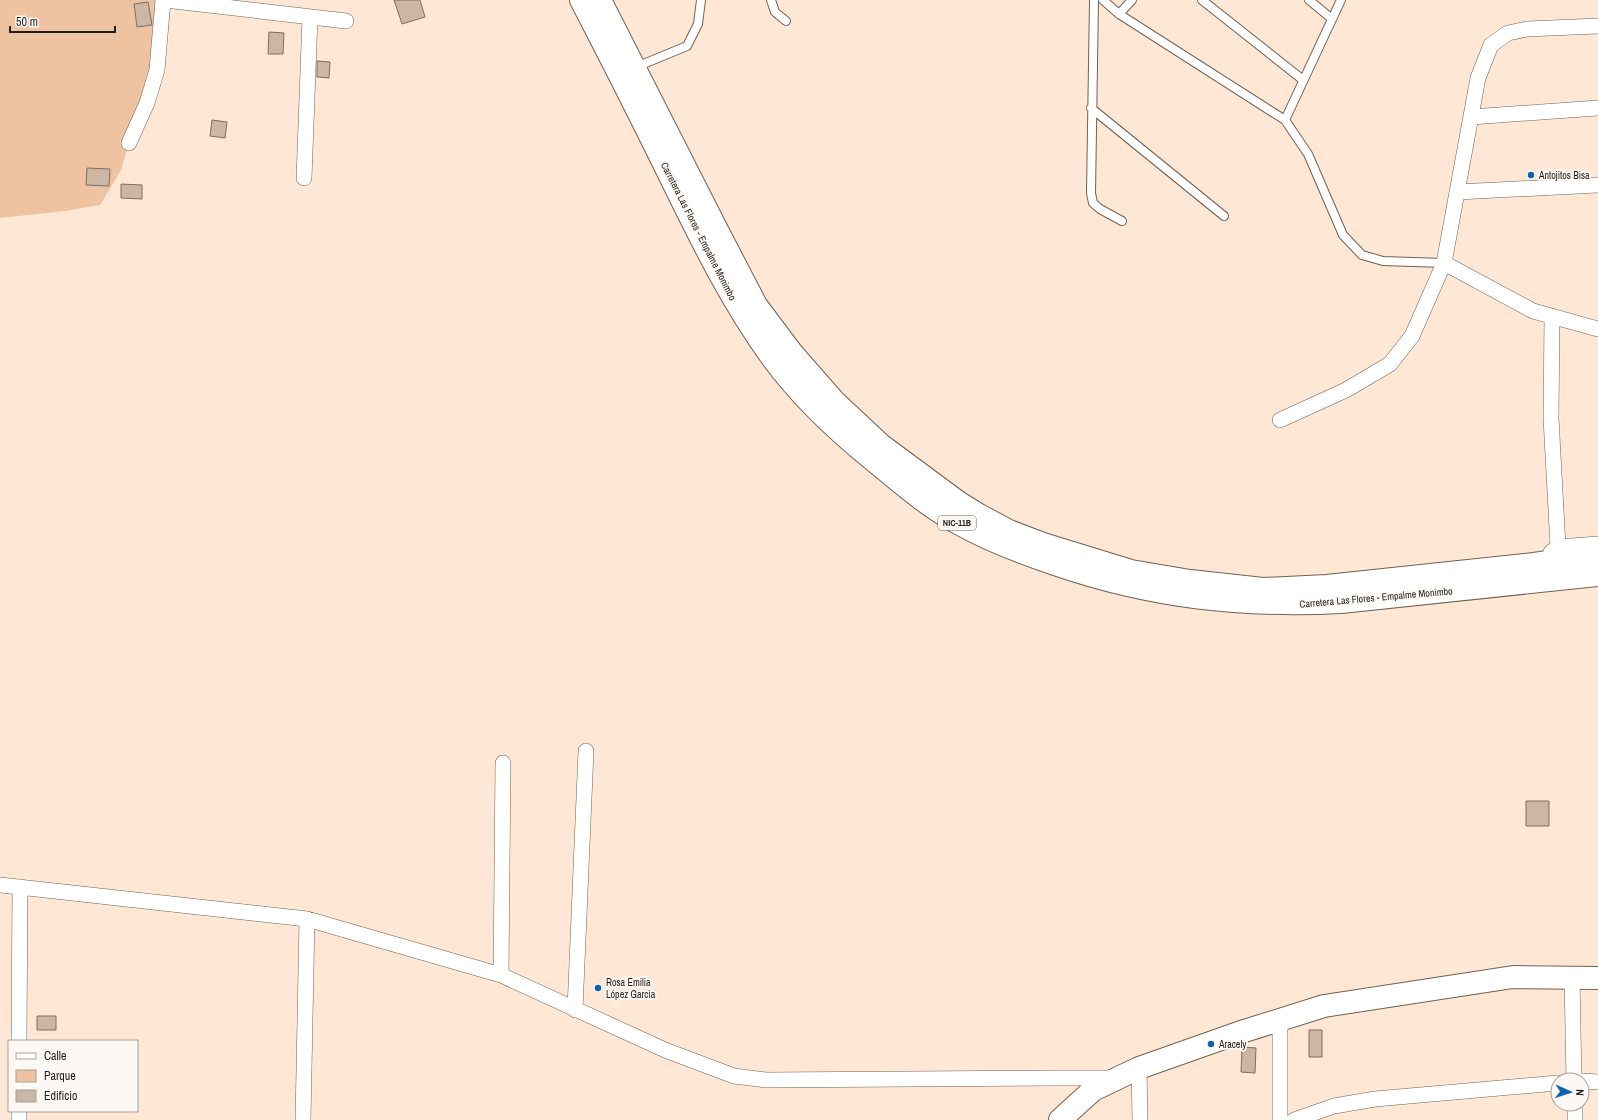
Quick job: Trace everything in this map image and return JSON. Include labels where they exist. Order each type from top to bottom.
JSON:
[{"type":"main road","name":"Carretera Las Flores - Empalme Monimbo","points":[[581,0],[719,274],[746,320],[774,361],[822,416],[922,498],[957,523],[1023,553],[1096,578],[1172,595],[1246,603],[1300,604],[1341,602],[1598,575]]},
{"type":"main road","name":"Carretera Las Flores - Empalme Monimbo","points":[[600,0],[756,305],[792,353],[834,401],[881,445],[958,502],[979,515],[1009,531],[1030,539],[1108,564],[1154,576],[1263,589],[1327,586],[1534,564],[1598,555]]},
{"type":"main road","points":[[1060,1120],[1093,1090],[1139,1068],[1238,1033],[1324,1006],[1513,977],[1598,978]]},
{"type":"street","points":[[129,143],[147,103],[157,70],[164,0],[346,21]]},
{"type":"street","points":[[304,178],[310,17]]},
{"type":"street","points":[[1280,420],[1346,390],[1390,364],[1412,336],[1444,263],[1478,78],[1491,45],[1508,32],[1527,28],[1598,26]]},
{"type":"street","points":[[1471,117],[1598,108]]},
{"type":"street","points":[[1457,192],[1598,186]]},
{"type":"street","points":[[1444,263],[1533,311],[1598,329]]},
{"type":"street","points":[[1552,316],[1551,418],[1558,547]]},
{"type":"street","points":[[1534,564],[1558,547],[1598,544]]},
{"type":"street","points":[[575,1010],[586,751]]},
{"type":"street","points":[[501,975],[503,763]]},
{"type":"street","points":[[0,885],[307,919],[501,975],[672,1053],[734,1076],[766,1080],[1116,1078]]},
{"type":"street","points":[[19,1040],[20,887]]},
{"type":"street","points":[[303,1120],[307,919]]},
{"type":"street","points":[[1572,978],[1574,1072]]},
{"type":"street","points":[[1280,1020],[1280,1120]]},
{"type":"street","points":[[1139,1068],[1140,1120]]},
{"type":"street","points":[[1294,1120],[1334,1106],[1376,1099],[1550,1083]]},
{"type":"lane","points":[[635,67],[687,46],[698,24],[701,0]]},
{"type":"lane","points":[[771,0],[775,12],[786,21]]},
{"type":"lane","points":[[1094,0],[1091,108],[1091,193],[1093,203],[1122,221]]},
{"type":"lane","points":[[1102,0],[1119,14],[1285,120],[1308,154],[1343,235],[1362,255],[1383,261],[1444,263]]},
{"type":"lane","points":[[1119,14],[1132,0]]},
{"type":"lane","points":[[1202,0],[1303,80]]},
{"type":"lane","points":[[1310,0],[1332,19]]},
{"type":"lane","points":[[1285,120],[1340,0]]},
{"type":"lane","points":[[1091,108],[1224,216]]},
{"type":"green space","points":[[0,0],[163,0],[157,70],[129,143],[121,170],[100,205],[65,211],[0,218]]},
{"type":"building","points":[[394,0],[420,0],[425,17],[402,24]]},
{"type":"building","points":[[148,2],[152,25],[137,27],[134,4]]},
{"type":"building","points":[[269,32],[284,33],[283,54],[268,54]]},
{"type":"building","points":[[317,61],[330,62],[329,78],[317,77]]},
{"type":"building","points":[[212,120],[227,122],[225,138],[210,136]]},
{"type":"building","points":[[87,168],[110,169],[109,186],[86,185]]},
{"type":"building","points":[[121,184],[142,185],[142,199],[121,198]]},
{"type":"building","points":[[1526,801],[1549,801],[1549,826],[1526,826]]},
{"type":"building","points":[[37,1016],[56,1016],[56,1030],[37,1030]]},
{"type":"building","points":[[1309,1030],[1322,1030],[1322,1057],[1309,1057]]},
{"type":"building","points":[[1242,1047],[1256,1048],[1255,1073],[1241,1072]]},
{"type":"place","name":"Antojitos Bisa","points":[[1531,175]]},
{"type":"place","name":"Rosa Emilia López Garcia","points":[[598,988]]},
{"type":"place","name":"Aracely","points":[[1211,1044]]}]
